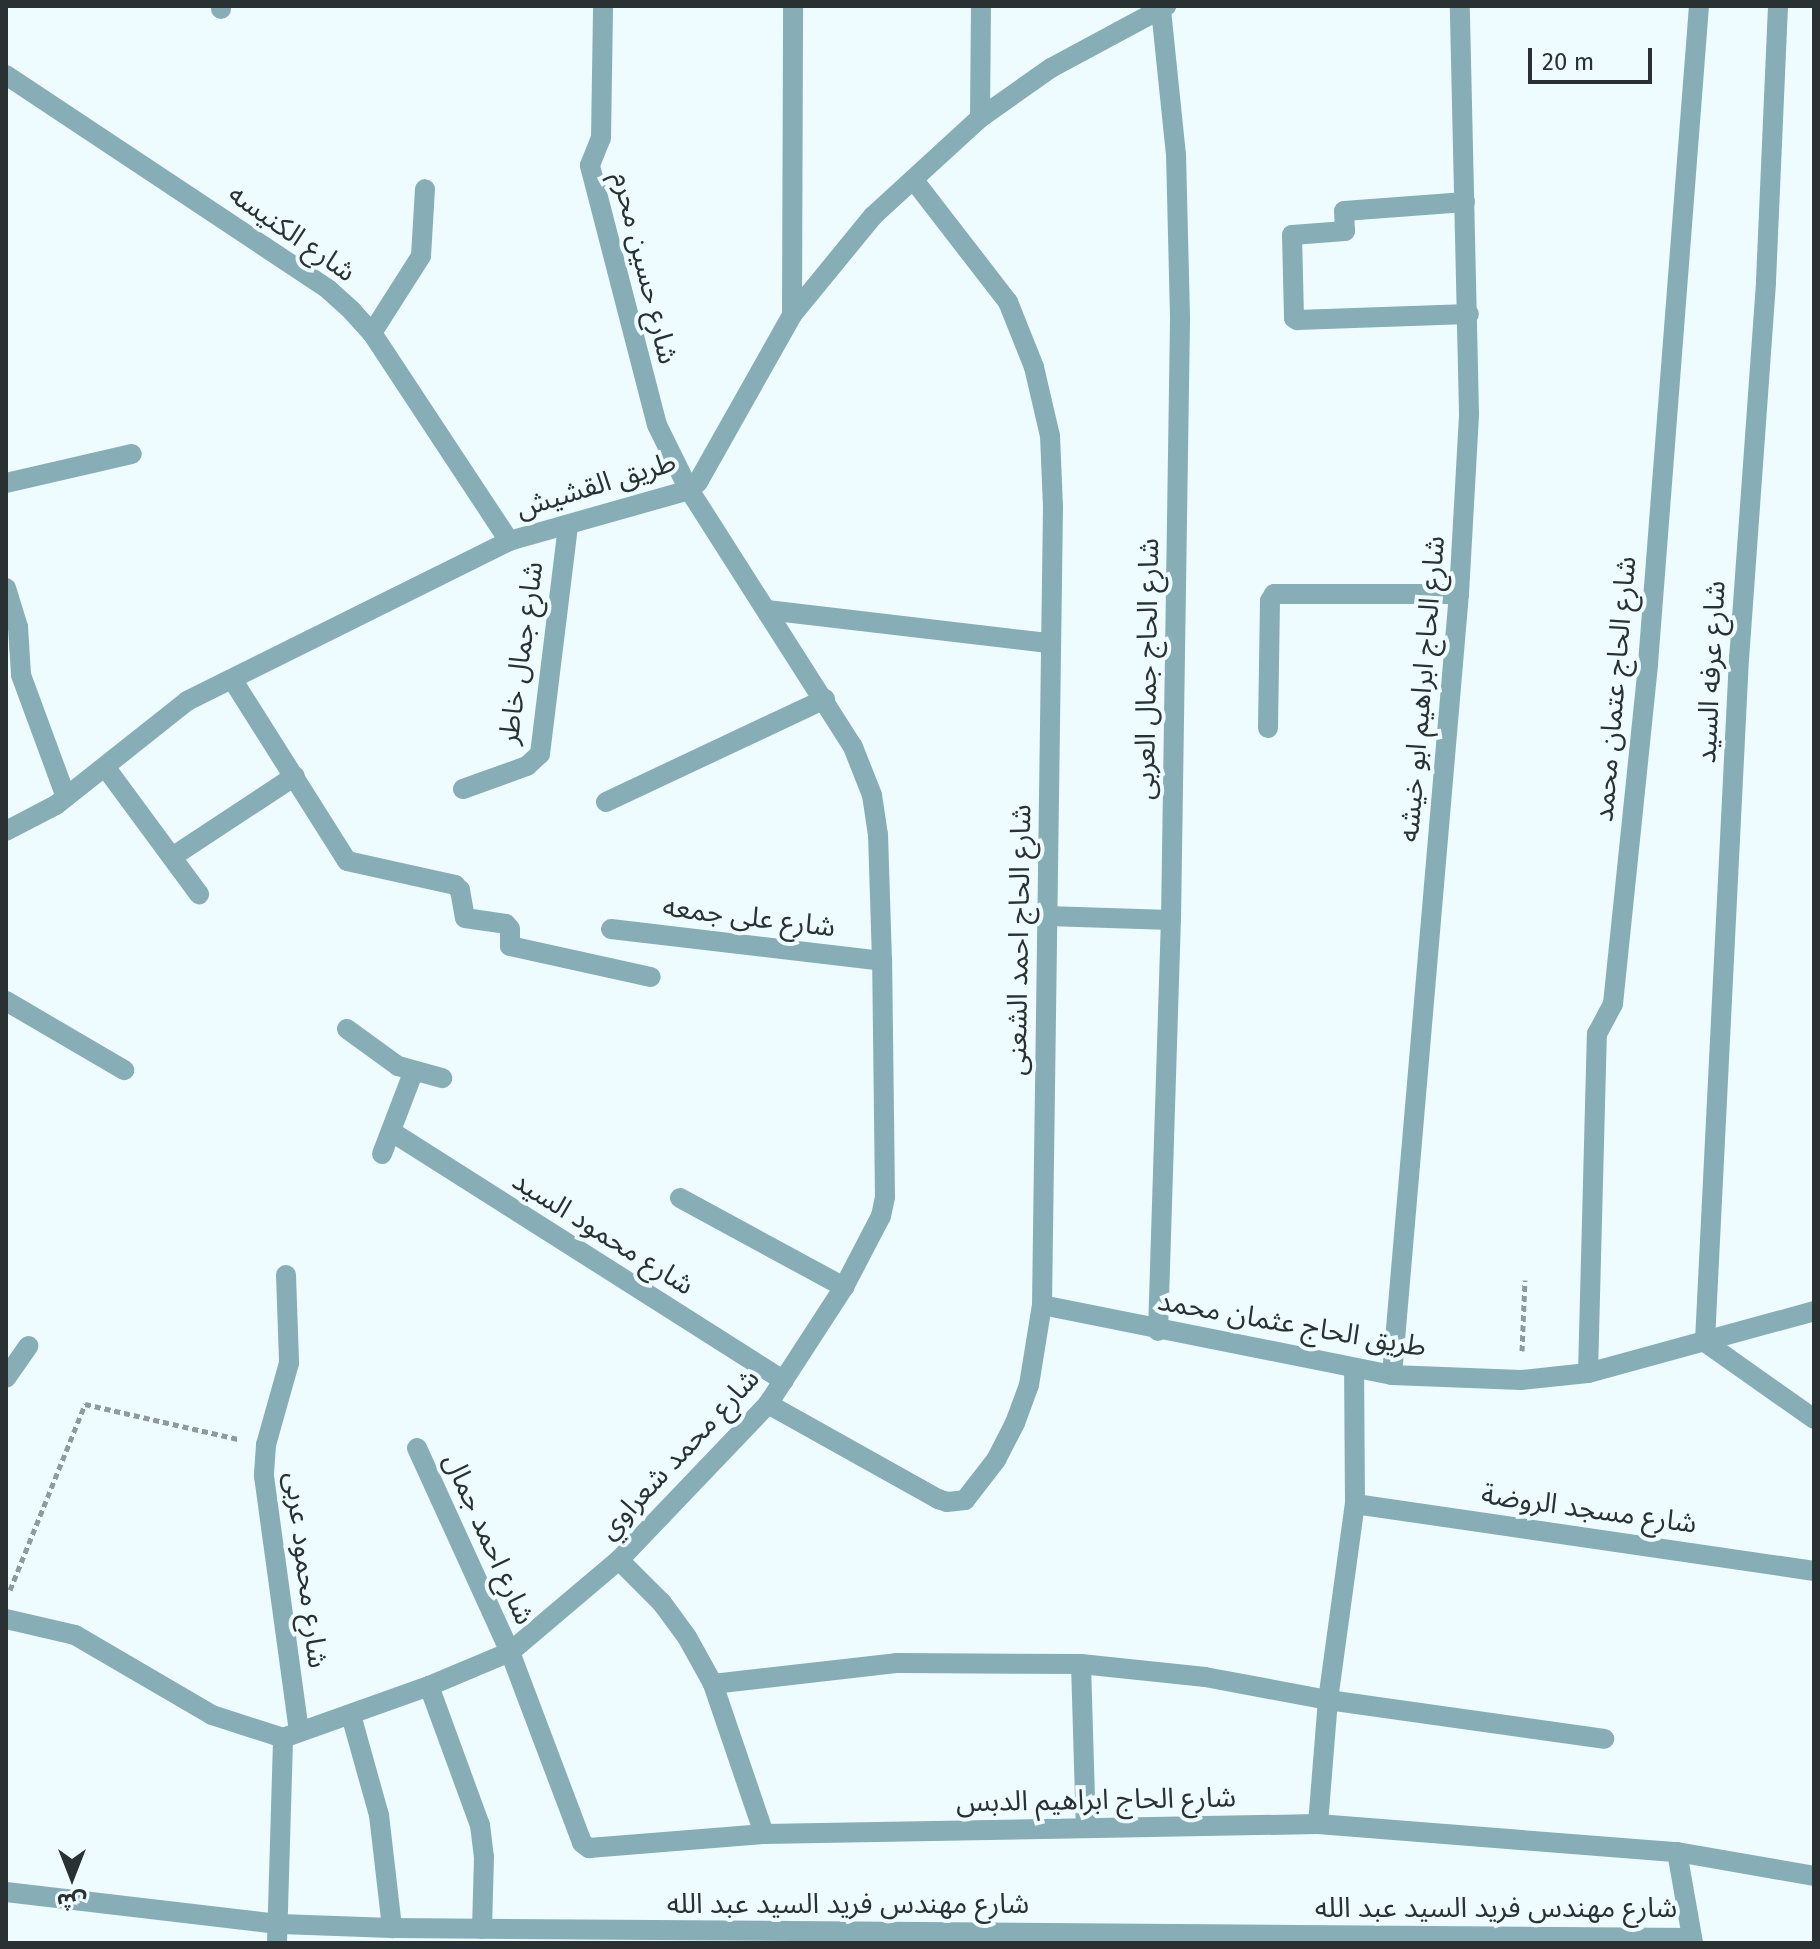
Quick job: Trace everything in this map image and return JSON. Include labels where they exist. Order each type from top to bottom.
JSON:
[{"type":"street","name":"شارع حسين محرم","points":[[603,6],[601,138],[591,159],[591,169],[657,425],[689,490],[767,610]]},
{"type":"street","points":[[792,315],[793,6]]},
{"type":"street","points":[[980,118],[981,6]]},
{"type":"street","name":"شارع الحاج ابراهيم ابو خيشه","points":[[1392,1375],[1459,594],[1469,413],[1460,6]]},
{"type":"street","name":"شارع الحاج عتمان محمد","points":[[1588,1373],[1597,1034],[1613,1004],[1648,664],[1699,6]]},
{"type":"street","name":"شارع عرفه السيد","points":[[1705,1342],[1739,658],[1766,283],[1778,6]]},
{"type":"street","name":"طريق القشيش","points":[[6,831],[66,797],[177,708],[232,679],[509,541],[689,490],[698,482],[792,315],[873,216],[980,118],[1127,16],[1163,7]]},
{"type":"street","name":"شارع الحاج جمال العربى","points":[[1158,1331],[1171,920],[1180,317],[1176,155],[1163,7]]},
{"type":"street","name":"شارع الكنيسه","points":[[6,75],[329,290],[372,333],[509,541]]},
{"type":"street","name":"شارع الحاج احمد الشعنى","points":[[768,1404],[938,1499],[947,1502],[965,1500],[996,1460],[1015,1423],[1029,1385],[1042,1305],[1053,507],[1051,451],[1034,367],[1008,302],[913,179]]},
{"type":"street","points":[[372,333],[421,256],[425,189]]},
{"type":"street","points":[[1465,202],[1344,211],[1345,231],[1292,235],[1294,318],[1469,314]]},
{"type":"street","points":[[6,483],[132,454]]},
{"type":"street","name":"شارع جمال خاطر","points":[[463,789],[527,766],[540,754],[568,525]]},
{"type":"street","points":[[6,588],[18,627],[21,675],[66,797]]},
{"type":"street","points":[[1268,728],[1270,601],[1274,594],[1459,594]]},
{"type":"street","points":[[767,610],[1050,643]]},
{"type":"street","name":"شارع محمد شعراوي","points":[[291,1735],[429,1686],[510,1652],[619,1560],[768,1404],[844,1287],[881,1216],[885,1197],[882,961],[878,835],[872,795],[853,747],[767,610]]},
{"type":"street","points":[[232,679],[347,861],[455,885],[460,890],[464,917],[506,924],[510,929],[510,946],[651,977]]},
{"type":"street","points":[[606,802],[825,699]]},
{"type":"street","points":[[106,768],[199,894]]},
{"type":"street","points":[[172,857],[295,776]]},
{"type":"street","points":[[1047,916],[1171,920]]},
{"type":"street","name":"شارع على جمعه","points":[[611,929],[882,961]]},
{"type":"street","points":[[6,1001],[124,1070]]},
{"type":"street","points":[[347,1029],[413,1073],[442,1078]]},
{"type":"street","points":[[382,1154],[413,1073]]},
{"type":"street","name":"شارع محمود السيد","points":[[392,1132],[784,1381]]},
{"type":"street","points":[[680,1198],[844,1287]]},
{"type":"street","name":"شارع محمود عربى","points":[[279,1933],[291,1735],[264,1476],[266,1445],[289,1363],[286,1275]]},
{"type":"street","name":"طريق الحاج عثمان محمد","points":[[1042,1305],[1158,1331],[1392,1375],[1521,1380],[1588,1373],[1814,1311]]},
{"type":"street","points":[[1705,1342],[1814,1419]]},
{"type":"street","points":[[6,1378],[28,1346]]},
{"type":"street","points":[[1318,1824],[1328,1700],[1355,1504],[1354,1369]]},
{"type":"street","name":"شارع احمد جمال","points":[[417,1448],[510,1652]]},
{"type":"street","name":"شارع مسجد الروضة","points":[[1355,1504],[1814,1571]]},
{"type":"street","points":[[619,1560],[662,1603],[687,1637],[713,1684],[764,1834]]},
{"type":"street","points":[[6,1619],[75,1635],[212,1715],[291,1735]]},
{"type":"street","name":"شارع الحاج ابراهيم الدبس","points":[[510,1652],[582,1843],[589,1848],[764,1834],[1318,1824],[1677,1852],[1814,1876]]},
{"type":"street","points":[[713,1684],[896,1663],[1081,1664],[1205,1677],[1328,1700],[1604,1739]]},
{"type":"street","points":[[1081,1664],[1086,1828]]},
{"type":"street","points":[[429,1686],[480,1825],[484,1857],[482,1929]]},
{"type":"street","points":[[351,1715],[379,1815],[392,1928]]},
{"type":"street","points":[[1677,1852],[1692,1940]]},
{"type":"street","name":"شارع مهندس فريد السيد عبد الله","points":[[6,1892],[279,1933],[392,1928],[1692,1940]]},
{"type":"path","points":[[1521,1380],[1525,1280]]},
{"type":"path","points":[[6,1600],[85,1404],[266,1445]]}]
